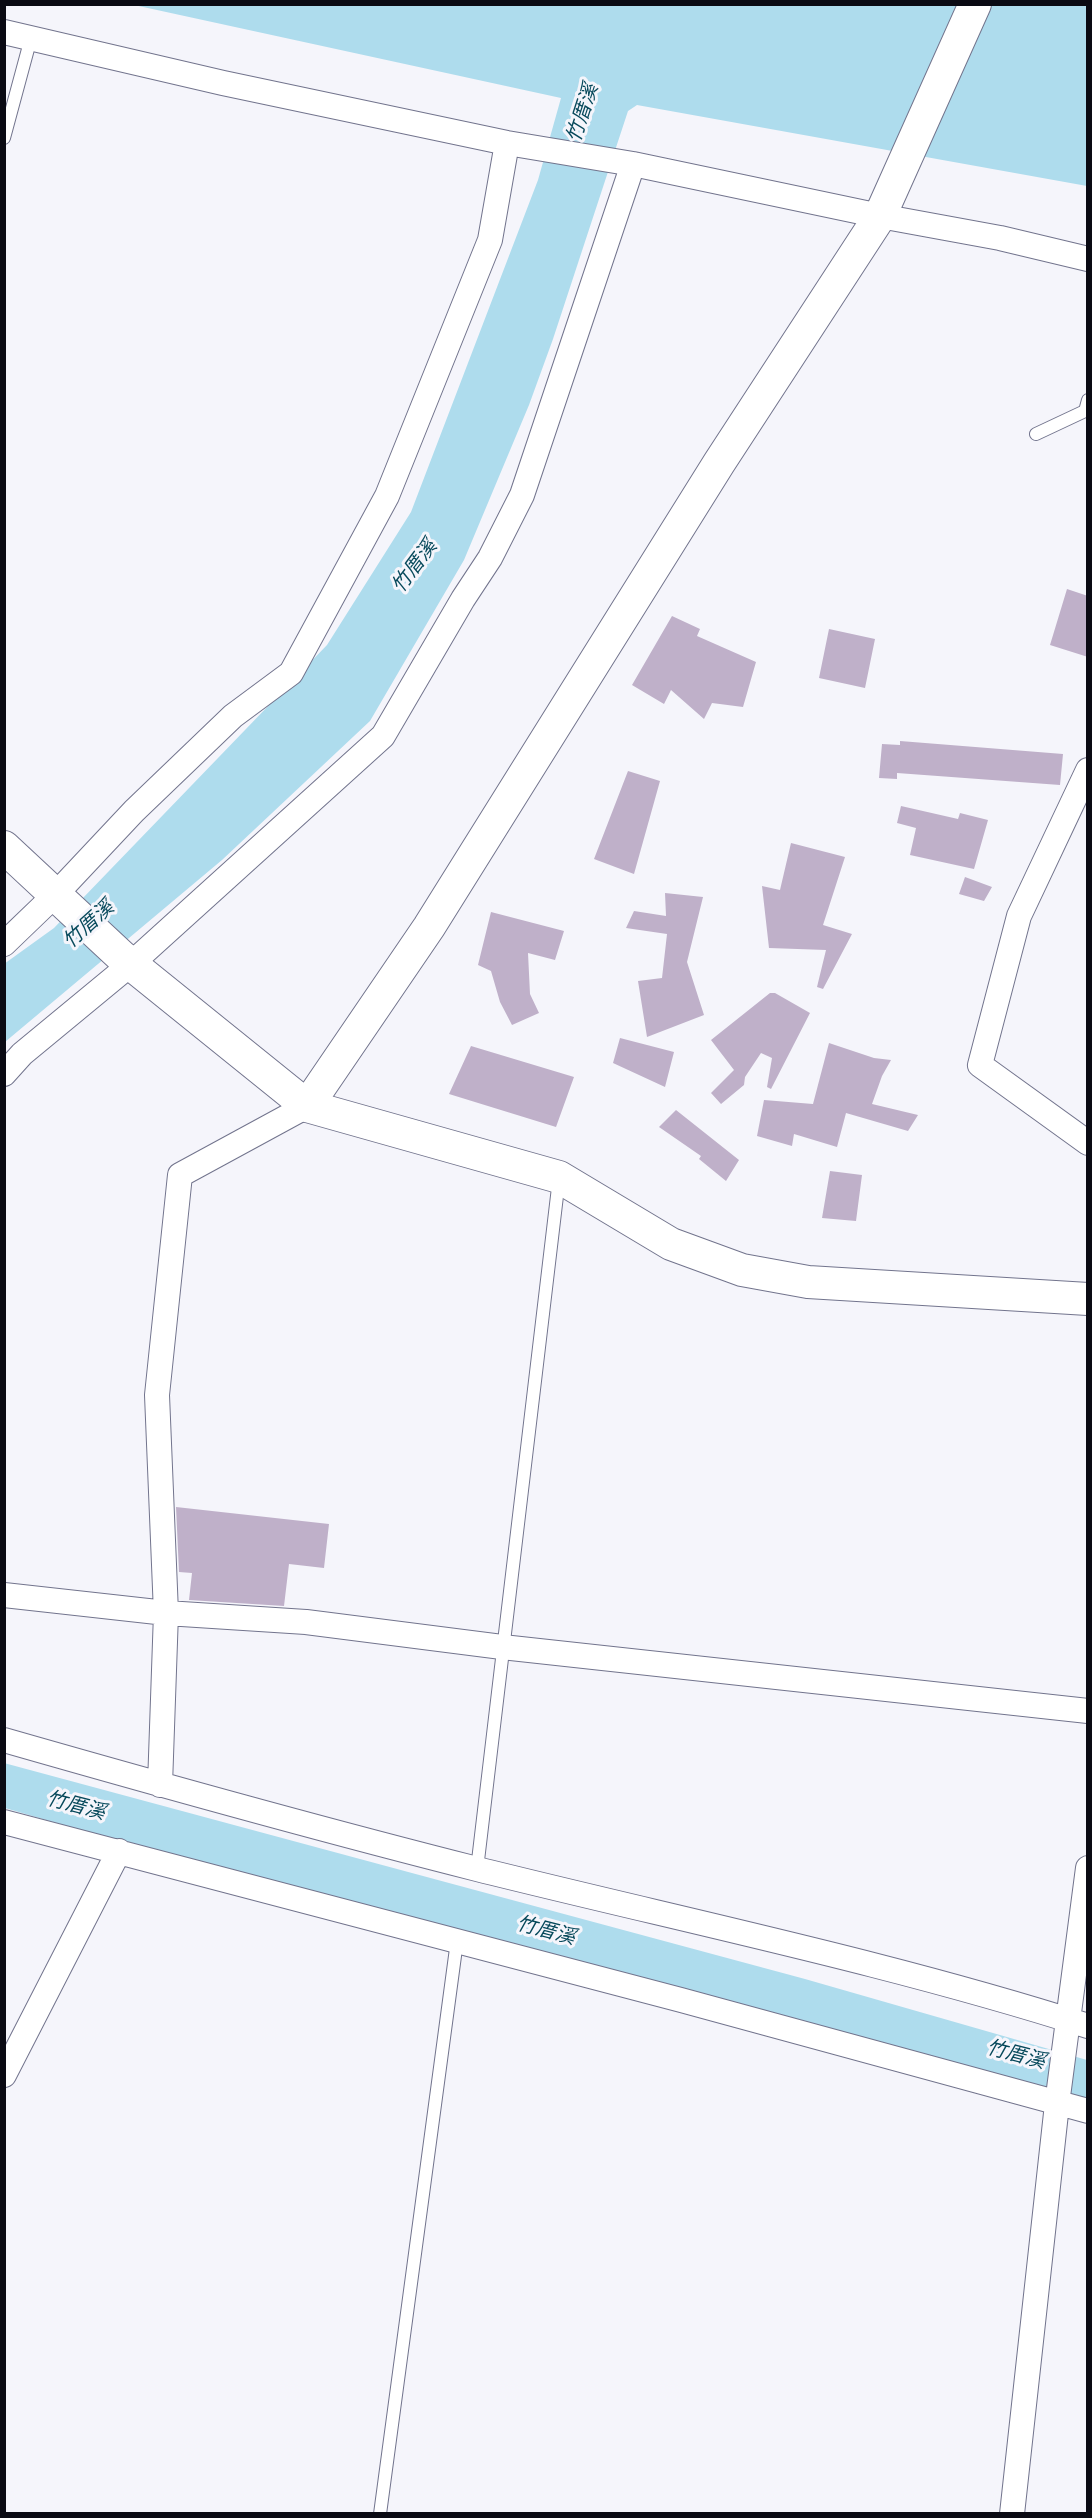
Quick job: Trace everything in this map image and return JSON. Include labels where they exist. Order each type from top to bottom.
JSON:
[{"type":"street","points":[[160,1785],[166,1613],[157,1395],[180,1175],[307,1106],[429,927],[738,433],[802,333],[844,276],[880,216],[975,4]]},
{"type":"street","points":[[4,32],[224,83],[507,143],[633,164],[880,216],[1000,238],[1088,259]]},
{"type":"street","points":[[4,944],[56,894],[134,811],[233,716],[291,673],[387,496],[490,240],[507,143]]},
{"type":"street","points":[[4,1074],[22,1054],[126,960],[383,736],[463,599],[490,558],[522,495],[633,164]]},
{"type":"street","points":[[1088,770],[1019,916],[980,1065],[1088,1143]]},
{"type":"street","points":[[4,847],[126,960],[307,1106],[559,1177],[670,1244],[742,1270],[808,1282],[1088,1299]]},
{"type":"street","points":[[4,1594],[166,1613],[306,1622],[502,1647],[1088,1711]]},
{"type":"street","points":[[4,1740],[160,1785],[477,1869],[804,1946],[1077,2022]]},
{"type":"street","points":[[4,1822],[669,1997],[1088,2111]]},
{"type":"street","points":[[4,2075],[119,1851]]},
{"type":"street","points":[[1012,2514],[1057,2104],[1077,2022],[1088,1868]]},
{"type":"lane","points":[[4,138],[31,38]]},
{"type":"lane","points":[[1036,434],[1085,411],[1088,400]]},
{"type":"lane","points":[[477,1869],[559,1177]]},
{"type":"lane","points":[[380,2514],[457,1941]]},
{"type":"water","name":"竹厝溪","points":[[134,5],[1087,5],[1087,186],[637,105],[628,111],[529,405],[464,560],[370,721],[222,860],[5,1042],[4,964],[54,928],[327,645],[411,512],[538,180],[561,98]]},
{"type":"water","name":"竹厝溪","points":[[4,1763],[805,1979],[1087,2060],[1087,2109],[450,1938],[5,1808]]},
{"type":"building","points":[[1067,589],[1088,596],[1088,657],[1050,645]]},
{"type":"building","points":[[672,616],[700,629],[697,636],[756,662],[743,707],[712,703],[704,719],[671,690],[664,704],[632,685]]},
{"type":"building","points":[[829,629],[875,639],[865,688],[819,678]]},
{"type":"building","points":[[900,741],[1063,754],[1060,785],[897,773],[897,779],[879,778],[882,744],[900,745]]},
{"type":"building","points":[[628,771],[660,781],[634,874],[594,859]]},
{"type":"building","points":[[901,806],[958,819],[960,813],[988,820],[974,869],[910,855],[916,828],[897,823]]},
{"type":"building","points":[[791,843],[845,857],[823,925],[852,934],[823,989],[817,987],[826,950],[769,948],[762,886],[780,890]]},
{"type":"building","points":[[965,877],[992,887],[984,901],[959,894]]},
{"type":"building","points":[[665,893],[703,897],[687,962],[704,1015],[647,1037],[638,981],[662,978],[667,934],[626,928],[634,911],[666,916]]},
{"type":"building","points":[[491,912],[564,931],[555,960],[528,953],[530,994],[539,1013],[512,1025],[500,1002],[491,971],[478,965]]},
{"type":"building","points":[[770,993],[775,993],[810,1013],[771,1089],[767,1087],[772,1058],[761,1053],[745,1077],[744,1085],[721,1104],[711,1093],[734,1070],[711,1040]]},
{"type":"building","points":[[620,1038],[674,1052],[665,1087],[613,1063]]},
{"type":"building","points":[[829,1043],[874,1058],[891,1060],[882,1076],[872,1104],[918,1115],[908,1131],[846,1113],[837,1147],[794,1134],[792,1146],[757,1136],[764,1100],[813,1104]]},
{"type":"building","points":[[471,1046],[574,1077],[556,1127],[449,1094]]},
{"type":"building","points":[[676,1110],[739,1160],[726,1181],[699,1159],[701,1156],[659,1127]]},
{"type":"building","points":[[830,1171],[862,1175],[856,1221],[822,1218]]},
{"type":"building","points":[[176,1507],[329,1524],[324,1568],[289,1564],[284,1606],[189,1600],[192,1573],[179,1572]]}]
